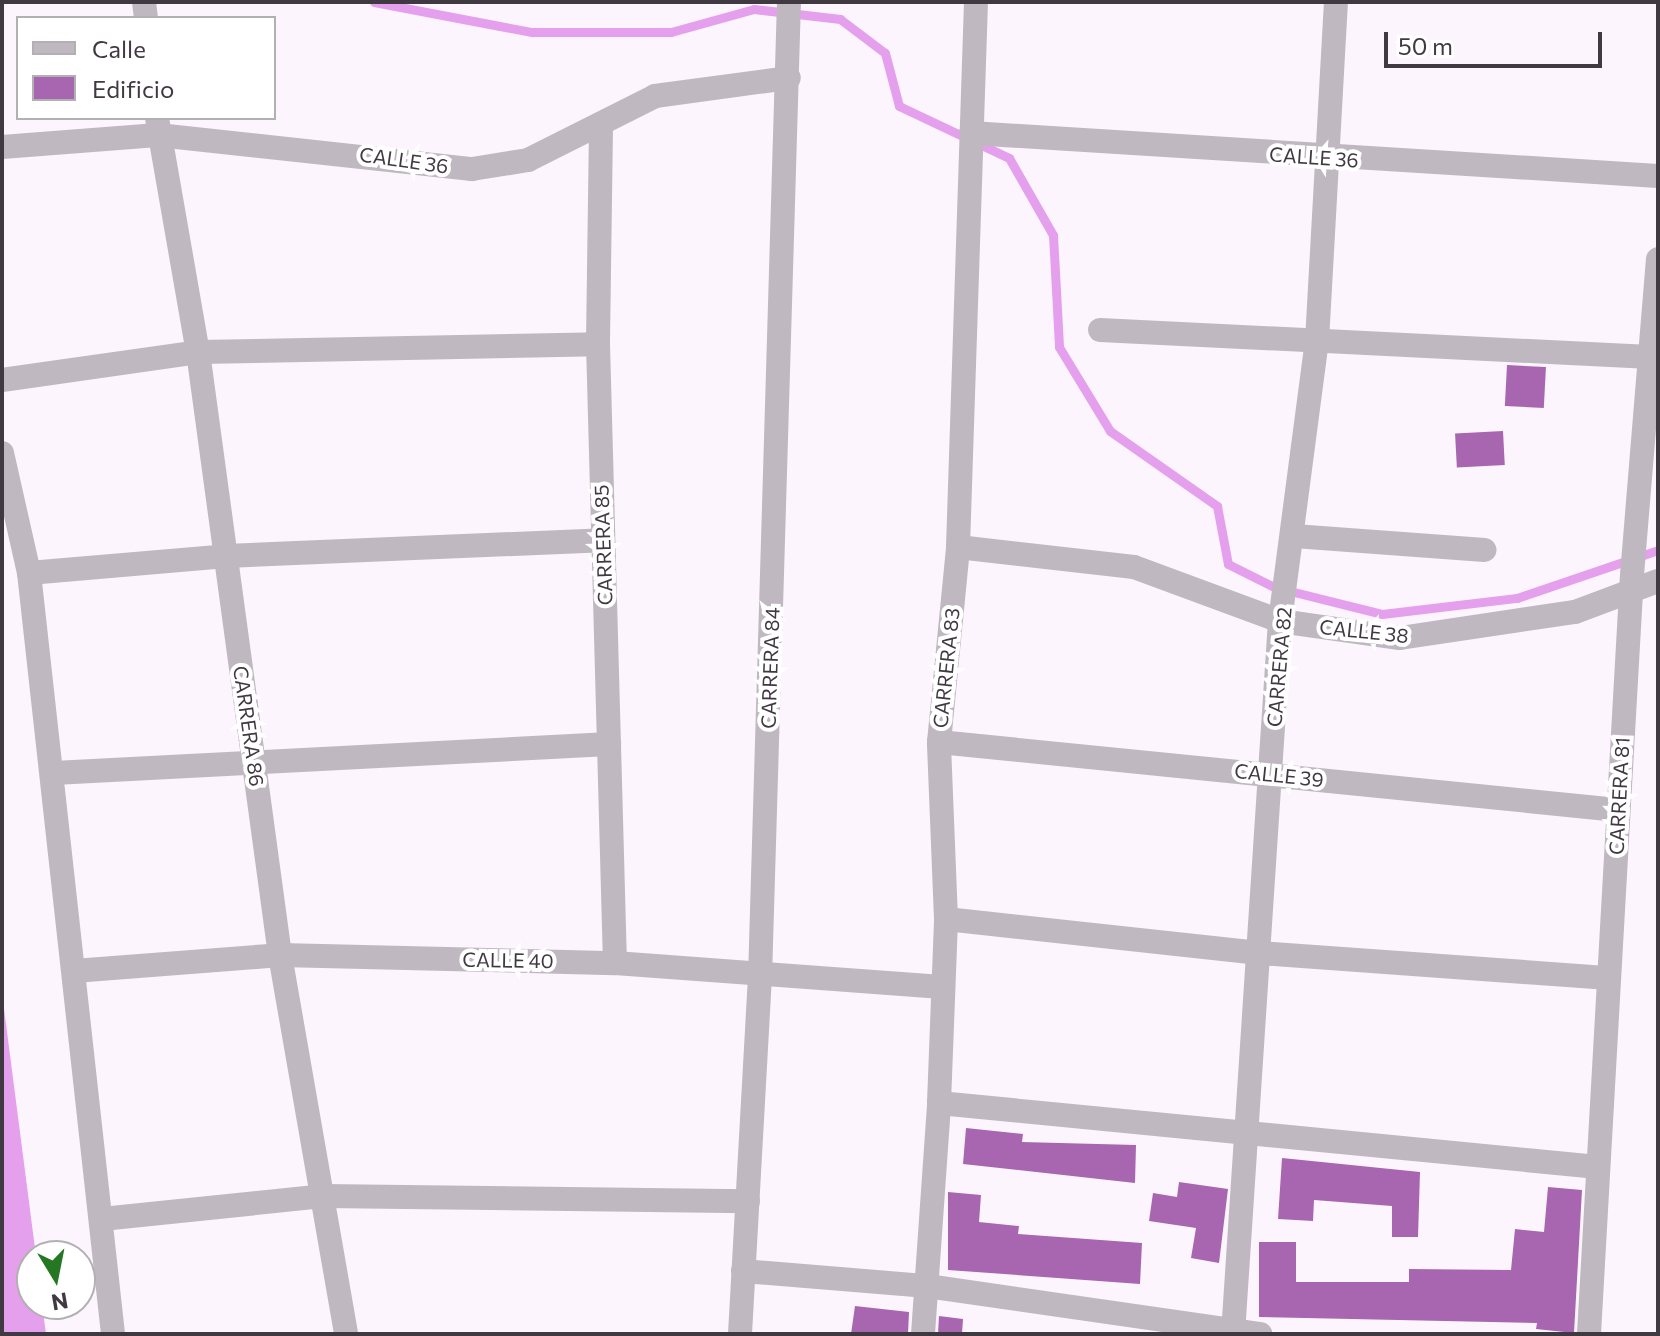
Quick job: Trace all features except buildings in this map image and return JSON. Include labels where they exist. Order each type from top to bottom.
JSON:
[{"type":"street","name":"CARRERA 84","points":[[740,1334],[760,978],[789,2]]},
{"type":"street","name":"CARRERA 83","points":[[923,1334],[939,1103],[946,919],[939,742],[958,547],[976,2]]},
{"type":"street","name":"CARRERA 82","points":[[1233,1333],[1281,614],[1289,574],[1317,341],[1336,2]]},
{"type":"street","name":"CALLE 36","points":[[2,147],[158,126],[472,169],[528,160],[601,127],[655,96],[789,78]]},
{"type":"street","name":"CARRERA 86","points":[[158,126],[198,352],[280,955],[346,1334]]},
{"type":"street","name":"CARRERA 85","points":[[601,127],[598,344],[615,963]]},
{"type":"street","name":"CALLE 36","points":[[970,135],[1658,176]]},
{"type":"street","name":"CARRERA 81","points":[[1589,1334],[1634,545],[1658,259]]},
{"type":"street","points":[[1100,330],[1650,357]]},
{"type":"street","points":[[2,380],[198,352],[598,344]]},
{"type":"street","points":[[2,453],[29,573],[54,773],[113,1334]]},
{"type":"street","points":[[1294,536],[1484,550]]},
{"type":"street","points":[[29,573],[226,556],[603,540]]},
{"type":"street","name":"CALLE 38","points":[[958,547],[1134,567],[1281,614],[1400,638],[1479,632],[1632,584],[1658,581]]},
{"type":"street","name":"CALLE 39","points":[[939,742],[1618,810]]},
{"type":"street","points":[[54,773],[254,757],[609,744]]},
{"type":"street","points":[[946,919],[1259,953],[1609,978]]},
{"type":"street","name":"CALLE 40","points":[[74,971],[280,955],[615,963],[760,978],[942,987]]},
{"type":"street","points":[[939,1103],[1598,1167]]},
{"type":"street","points":[[102,1219],[323,1196],[748,1201]]},
{"type":"street","points":[[743,1271],[927,1286],[1233,1333],[1261,1334]]},
{"type":"shaded area","points":[[2,993],[34,1240],[16,1240],[16,1320],[44,1320],[46,1334],[2,1334]]},
{"type":"waterway","points":[[374,2],[532,32],[671,32],[754,9],[840,19],[885,53],[899,106],[1009,158],[1053,235],[1059,347],[1110,431],[1217,506],[1228,564],[1274,587],[1382,614],[1517,598],[1658,550]]}]
